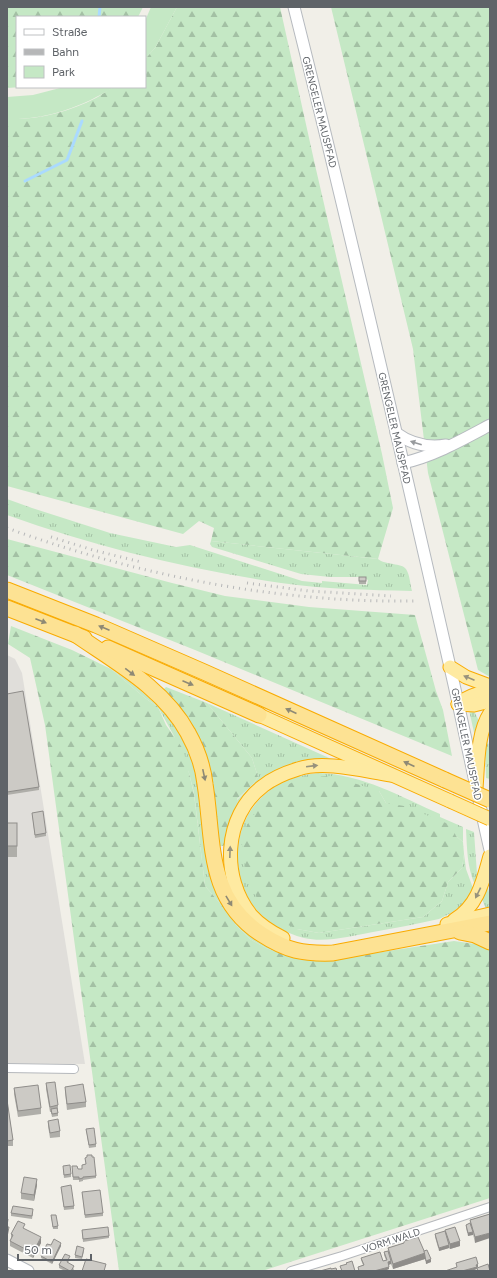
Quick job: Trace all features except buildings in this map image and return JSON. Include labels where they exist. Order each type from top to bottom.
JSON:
[{"type":"highway","points":[[7,590],[168,656],[490,800]]},
{"type":"highway","points":[[7,608],[75,634],[490,819]]},
{"type":"highway","points":[[75,634],[155,691],[179,718],[188,732],[202,766],[207,797],[212,848],[219,881],[233,908],[254,930],[283,947],[316,954],[333,953],[357,950],[450,928],[490,914]]},
{"type":"highway","points":[[450,667],[466,677],[490,686]]},
{"type":"highway","points":[[458,704],[476,694],[490,691]]},
{"type":"highway","points":[[458,704],[474,705],[490,702]]},
{"type":"highway","points":[[476,788],[482,736],[490,713]]},
{"type":"highway","points":[[392,775],[336,766],[316,765],[299,768],[280,775],[262,787],[250,798],[242,810],[232,836],[230,860],[232,875],[243,903],[251,915],[271,932],[283,939],[296,944],[321,947],[351,944],[490,923]]},
{"type":"highway","points":[[450,928],[471,907],[483,881],[490,856]]},
{"type":"highway","points":[[450,928],[475,935],[490,942]]},
{"type":"main road","name":"GRENGELER MAUSPFAD","points":[[294,7],[330,150],[403,463],[490,850]]},
{"type":"main road","points":[[403,463],[426,457],[455,444],[490,425]]},
{"type":"main road","points":[[396,433],[422,446],[432,447],[455,444]]},
{"type":"main road","points":[[7,1260],[28,1271]]},
{"type":"street","points":[[7,1068],[74,1069]]},
{"type":"street","name":"VORM WALD","points":[[291,1271],[342,1256],[490,1207]]},
{"type":"shaded area","points":[[7,655],[15,659],[22,673],[85,1064],[7,1063]]},
{"type":"green space","points":[[7,7],[143,7],[138,16],[16,16],[16,87],[7,88]]},
{"type":"green space","points":[[151,7],[177,7],[155,48],[146,58],[146,19]]},
{"type":"green space","points":[[177,7],[280,7],[393,508],[378,559],[211,541],[214,528],[199,521],[183,534],[7,486],[7,119],[30,118],[64,111],[86,103],[112,88],[146,88],[146,58],[155,48]]},
{"type":"green space","points":[[331,7],[490,7],[490,677],[478,670],[428,473],[413,349]]},
{"type":"green space","points":[[60,88],[112,88],[89,101],[50,115],[21,119],[7,119],[7,97],[33,95]]},
{"type":"green space","points":[[7,499],[110,533],[176,547],[190,545],[302,581],[322,583],[322,581],[367,585],[368,580],[362,577],[330,577],[301,574],[212,547],[210,544],[211,541],[378,559],[404,567],[409,577],[412,591],[313,587],[281,583],[177,564],[108,547],[40,527],[7,515]]},
{"type":"green space","points":[[7,539],[225,596],[309,607],[415,615],[436,691],[443,710],[452,756],[195,650],[7,575]]},
{"type":"green space","points":[[11,626],[72,650],[111,669],[158,707],[166,725],[183,749],[194,794],[205,886],[226,910],[236,925],[250,939],[266,948],[301,960],[335,959],[454,941],[490,946],[490,1198],[262,1271],[119,1271],[45,725],[30,658],[8,644]]},
{"type":"green space","points":[[111,669],[134,685],[155,703],[165,713],[181,736],[191,759],[197,780],[203,835],[210,875],[224,907],[205,886],[194,793],[189,773],[174,736],[158,707]]},
{"type":"green space","points":[[166,687],[207,703],[252,758],[258,777],[253,784],[237,799],[239,809],[228,841],[223,846],[218,846],[211,794],[163,690]]},
{"type":"green space","points":[[207,703],[338,762],[297,765],[239,809],[237,800],[258,777],[252,758]]},
{"type":"green space","points":[[473,709],[480,723],[475,737],[469,710]]},
{"type":"green space","points":[[487,739],[490,750],[490,779],[486,778],[485,744]]},
{"type":"green space","points":[[318,773],[350,777],[366,782],[440,814],[440,817],[463,827],[463,842],[456,836],[386,803],[379,791],[297,929],[319,933],[423,917],[442,901],[448,882],[462,868],[464,854],[466,869],[474,891],[472,895],[470,895],[464,903],[456,909],[439,919],[338,938],[321,940],[304,938],[282,930],[268,921],[252,904],[244,889],[239,874],[239,842],[243,826],[250,811],[260,799],[273,788],[294,778]]},
{"type":"green space","points":[[331,776],[379,791],[386,803],[404,806],[451,825],[456,836],[463,842],[464,854],[462,868],[448,882],[442,901],[423,917],[319,933],[297,929],[275,919],[253,892],[246,872],[242,845],[247,825],[266,797],[300,778]]},
{"type":"green space","points":[[466,829],[474,832],[477,874],[475,885],[469,864]]},
{"type":"green space","points":[[487,883],[490,897],[490,910],[487,911],[481,897]]},
{"type":"green space","points":[[228,914],[248,934],[265,945],[284,954],[266,948],[250,939],[236,925]]},
{"type":"waterway","points":[[99,16],[100,7]]},
{"type":"waterway","points":[[25,181],[67,160],[82,121]]},
{"type":"railway","points":[[7,528],[106,560],[208,583],[311,597],[414,601]]},
{"type":"railway","points":[[51,537],[93,550],[141,562]]},
{"type":"railway","points":[[247,583],[309,591],[391,596]]}]
